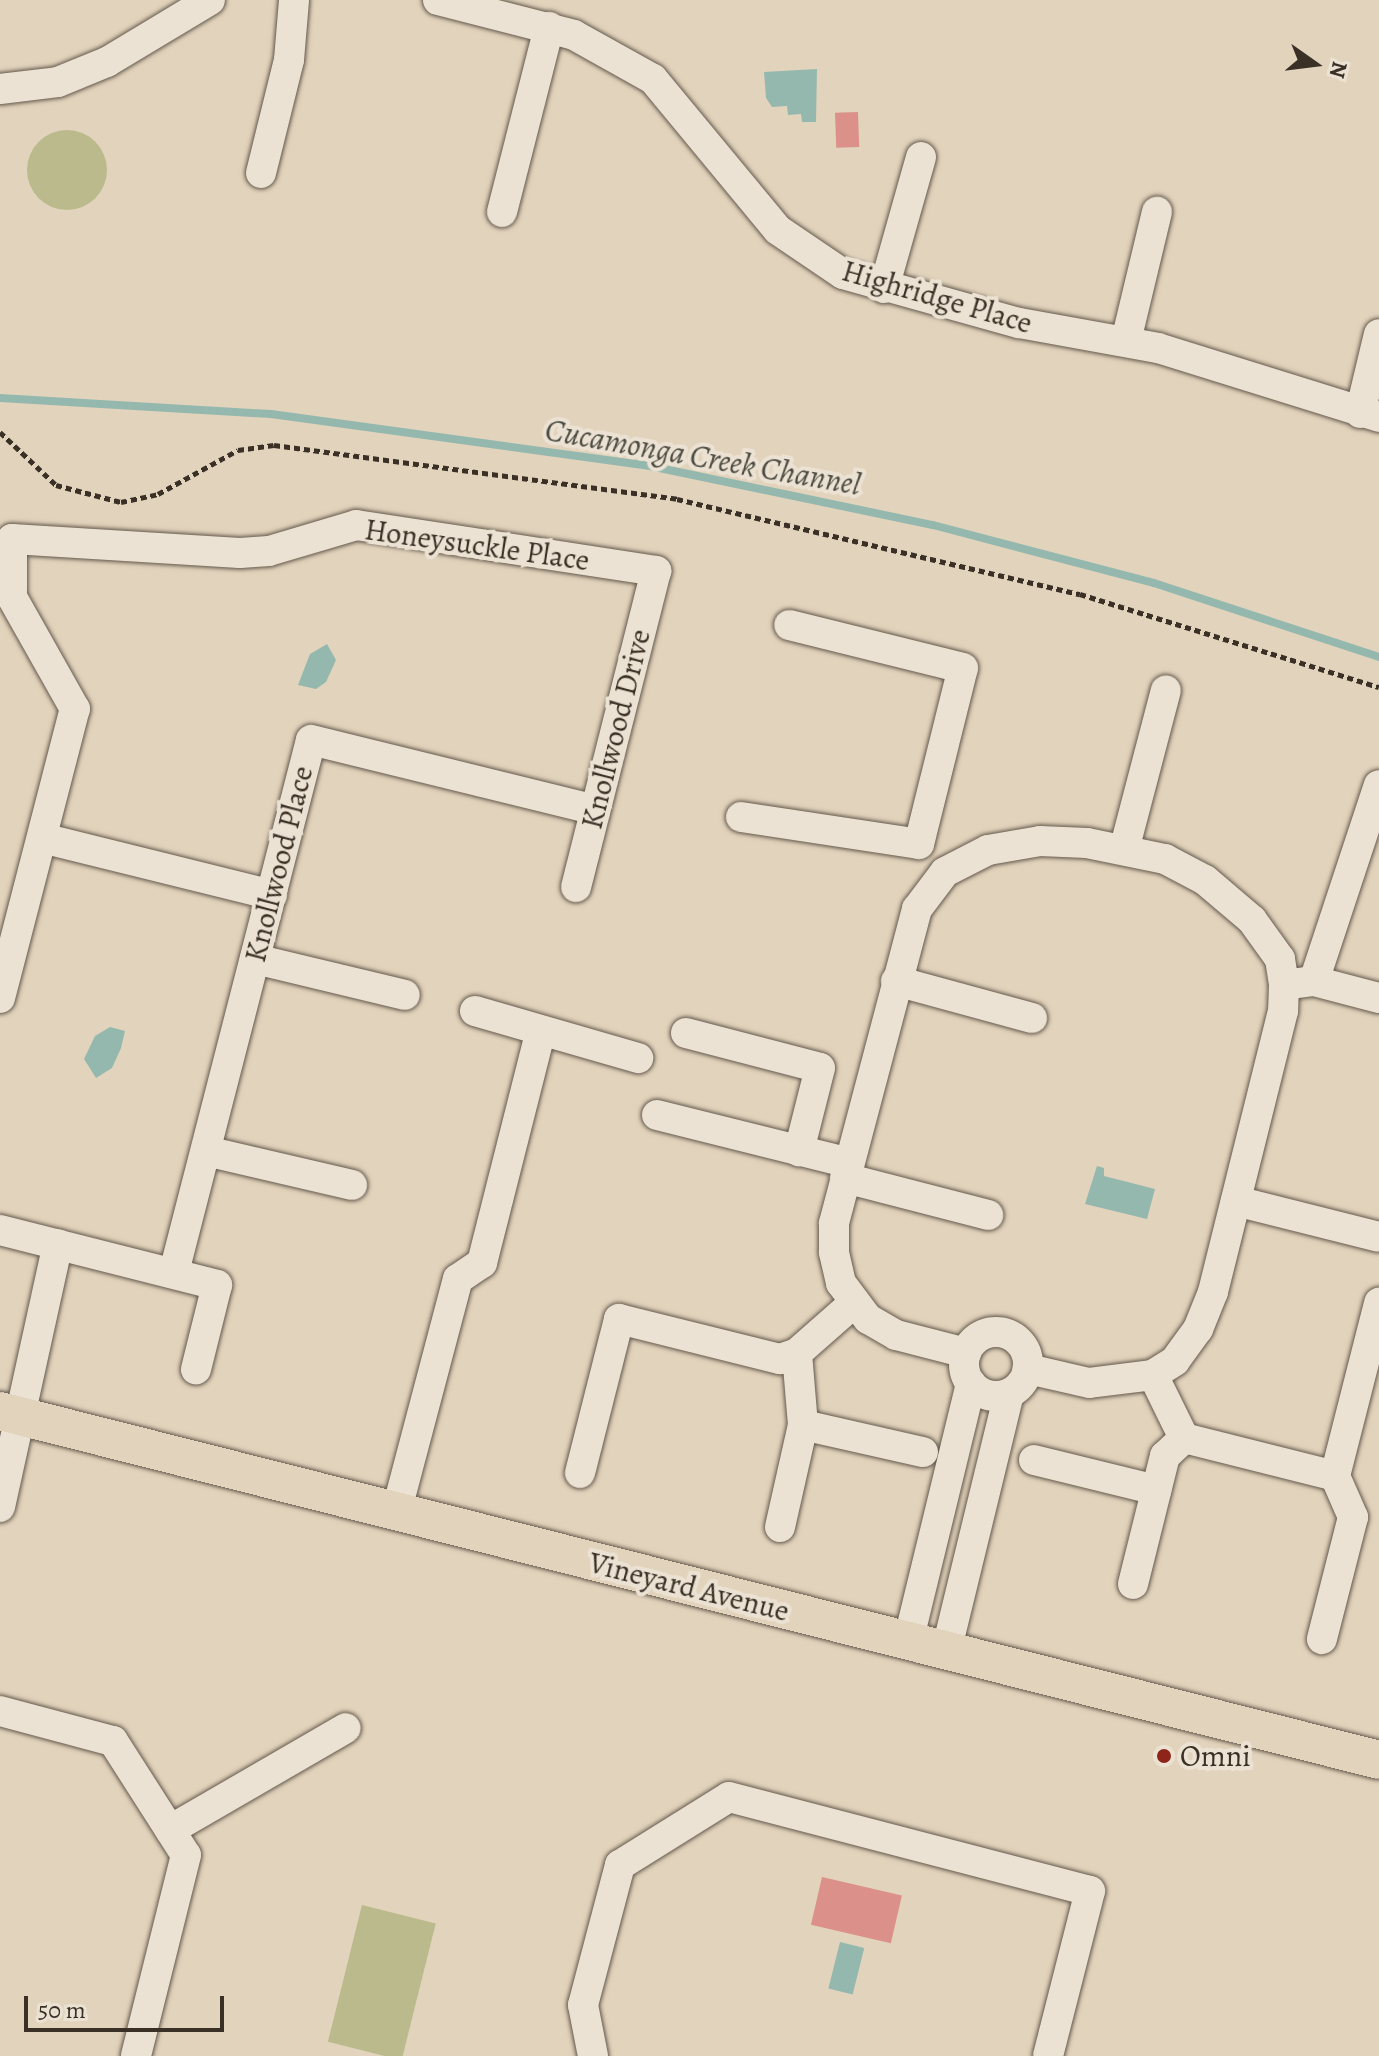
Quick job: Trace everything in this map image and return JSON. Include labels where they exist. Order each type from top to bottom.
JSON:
[{"type":"main road","name":"Vineyard Avenue","points":[[12,1415],[1379,1760]]},
{"type":"street","points":[[0,89],[58,82],[107,62],[210,0]]},
{"type":"street","points":[[261,173],[289,60],[294,0]]},
{"type":"street","name":"Highridge Place","points":[[438,0],[549,27],[653,79],[778,230],[824,264],[884,288],[1019,323],[1126,341],[1369,415]]},
{"type":"street","points":[[502,212],[549,27]]},
{"type":"street","points":[[884,288],[921,157]]},
{"type":"street","points":[[1126,341],[1157,212]]},
{"type":"street","points":[[1369,415],[1379,334]]},
{"type":"street","name":"Honeysuckle Place","points":[[42,838],[75,709],[12,597],[12,539],[240,553],[269,551],[356,525],[656,571]]},
{"type":"street","name":"Knollwood Drive","points":[[576,887],[656,571]]},
{"type":"street","points":[[789,625],[963,668],[919,844]]},
{"type":"street","points":[[1124,850],[1166,690]]},
{"type":"street","name":"Knollwood Place","points":[[174,1272],[311,740],[595,810]]},
{"type":"street","points":[[1314,981],[1379,785]]},
{"type":"street","points":[[741,817],[919,844],[945,872]]},
{"type":"street","points":[[0,998],[13,895],[42,838],[272,895]]},
{"type":"street","points":[[966,1353],[896,1335],[854,1303],[841,1283],[834,1252],[847,1170],[917,909],[945,872],[988,850],[1040,841],[1124,850],[1165,859],[1205,880],[1252,920],[1280,959],[1284,985],[1283,1011],[1236,1201],[1198,1329],[1175,1361],[1153,1375],[1089,1383],[1028,1369]]},
{"type":"street","points":[[255,959],[405,995]]},
{"type":"street","points":[[896,981],[1032,1018]]},
{"type":"street","points":[[1284,985],[1314,981],[1379,998]]},
{"type":"street","points":[[475,1011],[540,1033],[638,1058]]},
{"type":"street","points":[[396,1513],[458,1279],[482,1263],[540,1033]]},
{"type":"street","points":[[686,1033],[820,1068],[799,1151]]},
{"type":"street","points":[[657,1115],[799,1151],[847,1170],[988,1215]]},
{"type":"street","points":[[206,1151],[352,1185]]},
{"type":"street","points":[[1236,1201],[1379,1237]]},
{"type":"street","points":[[0,1230],[217,1285],[196,1369]]},
{"type":"street","points":[[0,1507],[12,1415],[28,1370],[58,1244]]},
{"type":"street","points":[[580,1473],[619,1319],[780,1359],[797,1353],[854,1303]]},
{"type":"street","points":[[1322,1639],[1353,1517],[1335,1476],[1379,1303]]},
{"type":"street","points":[[966,1353],[986,1333],[1005,1333],[1021,1342],[1028,1369]]},
{"type":"street","points":[[780,1527],[803,1425],[797,1353]]},
{"type":"street","points":[[908,1642],[971,1384],[966,1353]]},
{"type":"street","points":[[946,1652],[1009,1394],[1028,1369]]},
{"type":"street","points":[[1153,1375],[1184,1438],[1335,1476]]},
{"type":"street","points":[[971,1384],[993,1396],[1009,1394]]},
{"type":"street","points":[[803,1425],[923,1452]]},
{"type":"street","points":[[1133,1584],[1165,1456],[1184,1438]]},
{"type":"street","points":[[1034,1460],[1156,1490]]},
{"type":"street","points":[[0,1711],[113,1741],[186,1855],[142,2051]]},
{"type":"street","points":[[170,1830],[346,1728]]},
{"type":"street","points":[[593,2056],[583,2005],[620,1865],[729,1797],[1090,1891],[1048,2056]]},
{"type":"path","points":[[0,432],[56,485],[121,502],[158,494],[238,450],[274,445],[677,499],[1080,594],[1379,687]]},
{"type":"green space","points":[[59,130],[75,130],[89,136],[101,148],[107,170],[101,192],[89,204],[75,210],[59,210],[45,204],[33,192],[27,178],[27,162],[33,148],[45,136]]},
{"type":"green space","points":[[362,1905],[436,1923],[403,2056],[385,2056],[328,2042]]},
{"type":"water","points":[[817,69],[816,122],[802,122],[801,114],[788,115],[787,106],[772,107],[766,98],[764,72]]},
{"type":"water","points":[[327,644],[336,660],[326,682],[316,689],[298,685],[310,654]]},
{"type":"water","points":[[110,1027],[125,1031],[121,1048],[112,1068],[96,1078],[84,1059],[95,1036]]},
{"type":"water","points":[[1097,1166],[1104,1168],[1104,1176],[1155,1189],[1147,1219],[1085,1204]]},
{"type":"water","points":[[840,1942],[864,1948],[853,1995],[828,1989]]},
{"type":"building","points":[[858,112],[859,147],[836,148],[835,113]]},
{"type":"building","points":[[822,1877],[902,1895],[891,1943],[811,1925]]},
{"type":"waterway","name":"Cucamonga Creek Channel","points":[[0,398],[271,414],[650,466],[933,525],[1154,583],[1379,657]]},
{"type":"place","name":"Omni","points":[[1164,1756]]}]
